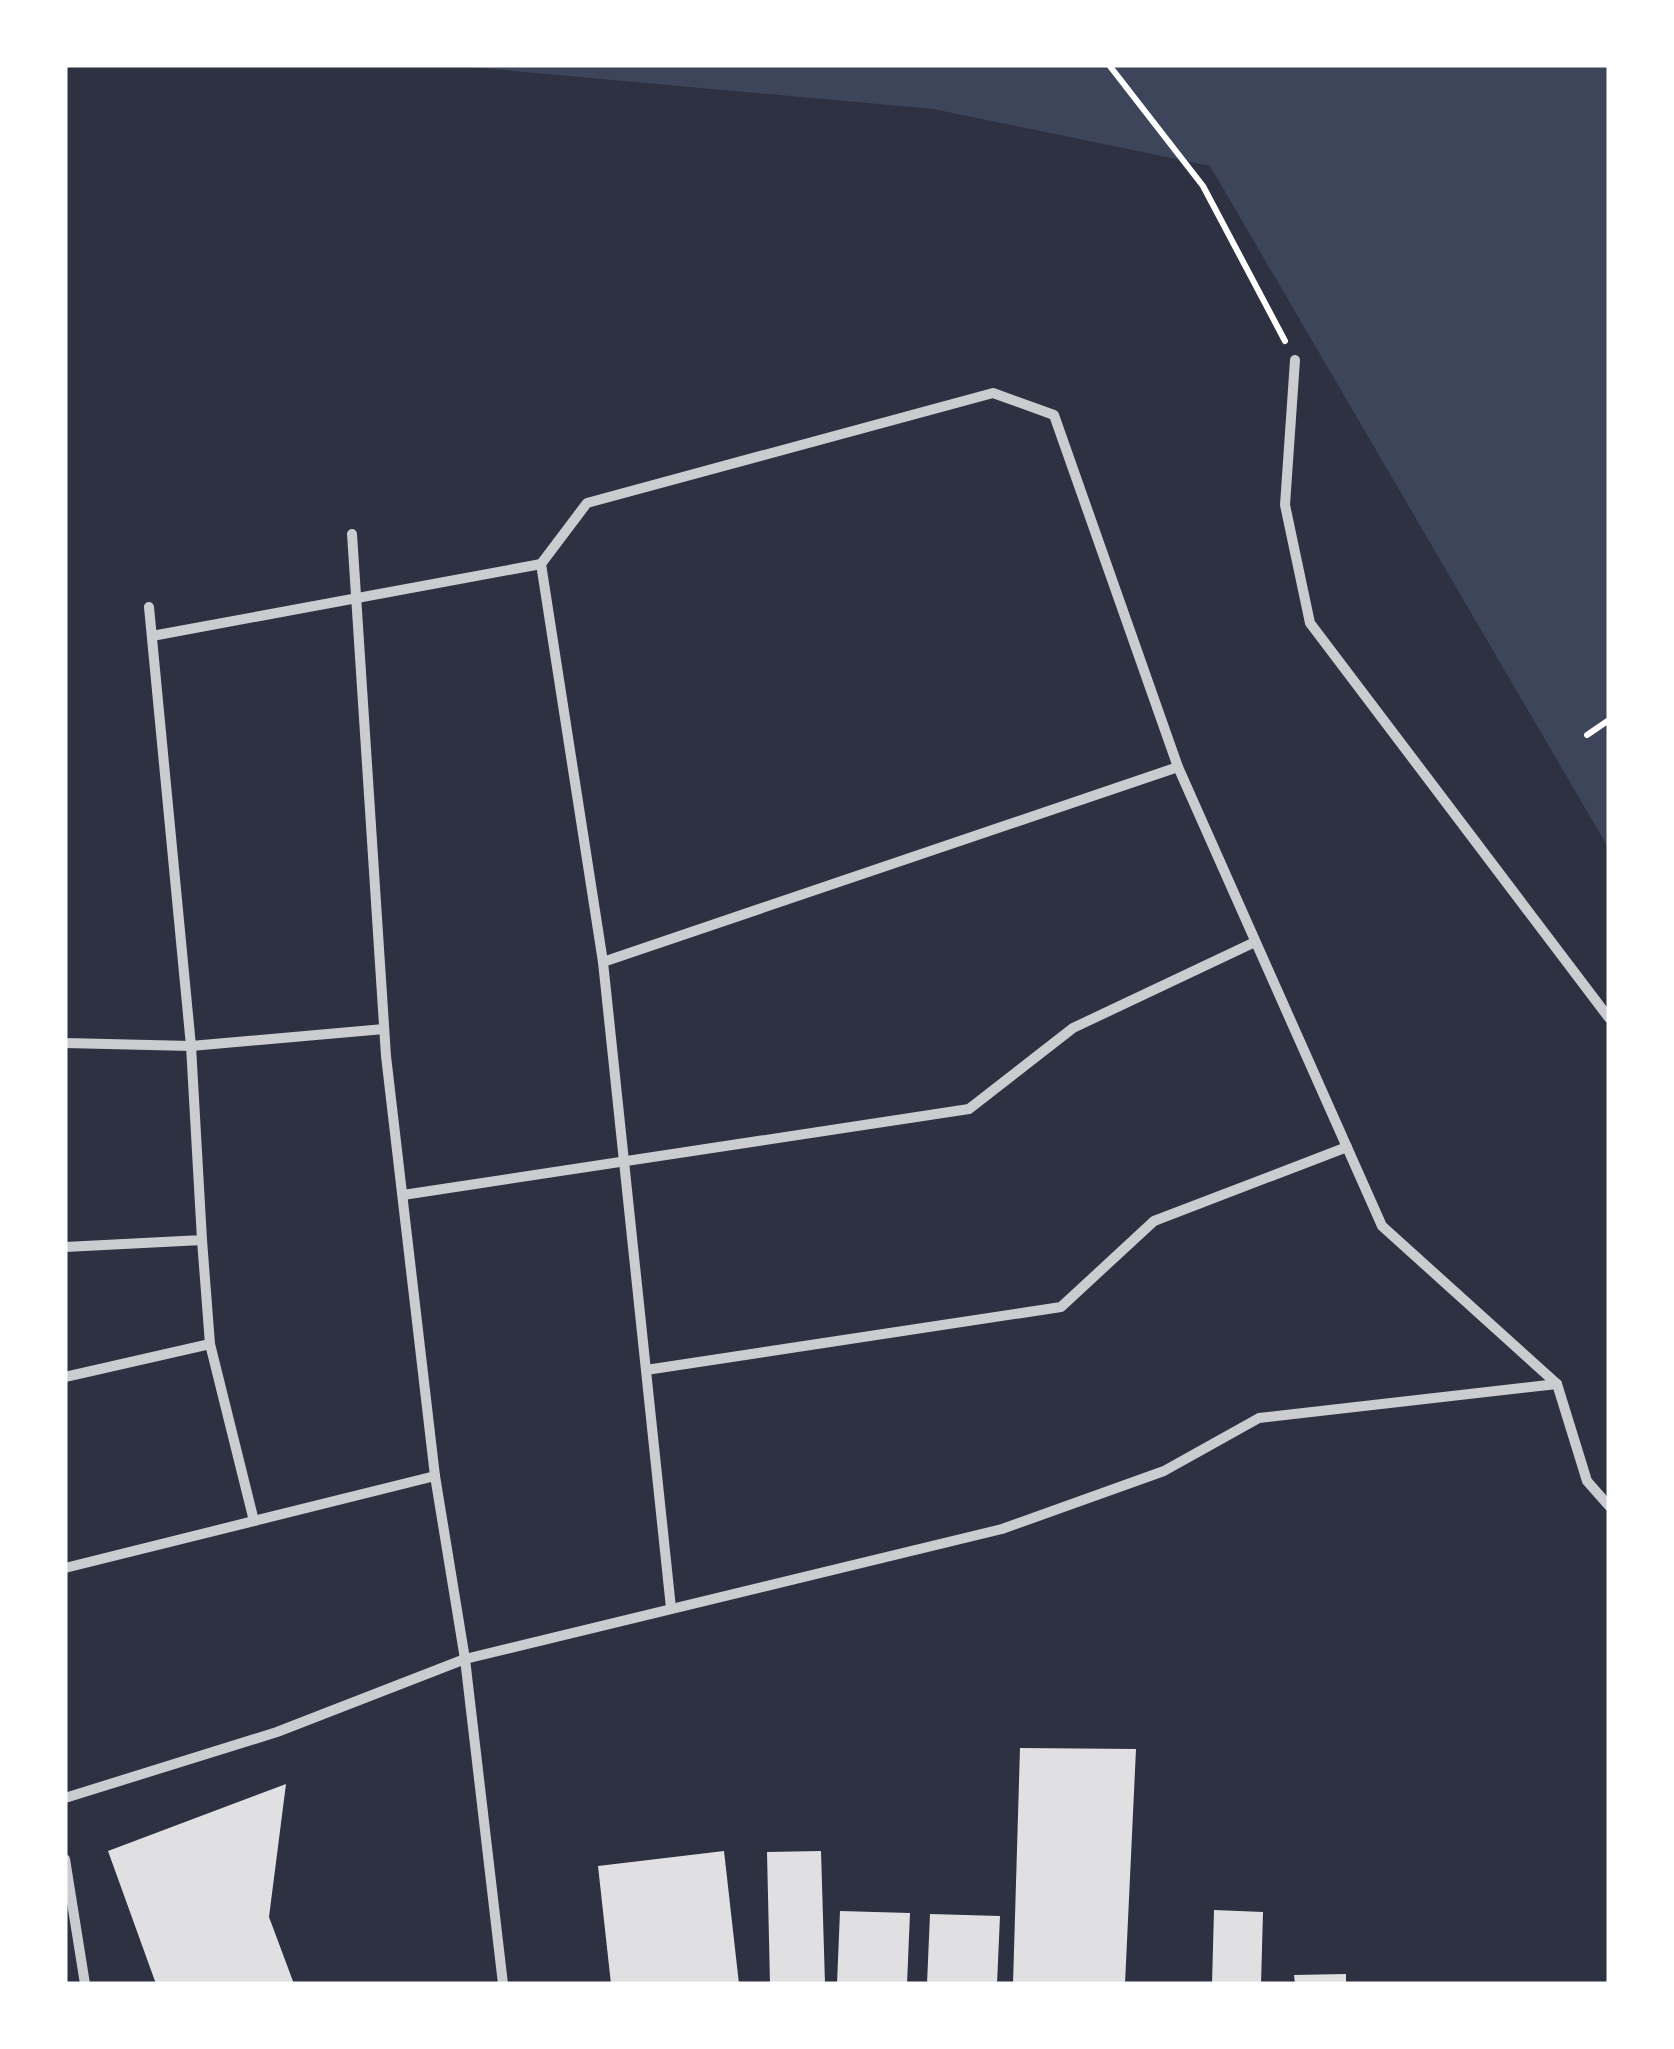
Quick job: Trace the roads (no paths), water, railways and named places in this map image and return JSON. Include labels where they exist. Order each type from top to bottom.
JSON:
[{"type":"street","points":[[1295,360],[1285,505],[1310,623],[1609,1018]]},
{"type":"street","points":[[152,636],[541,564],[588,503],[993,393],[1054,415],[1178,768],[1382,1226],[1557,1384],[1587,1481],[1609,1506]]},
{"type":"street","points":[[352,534],[384,1028],[435,1476],[464,1659],[503,1984]]},
{"type":"street","points":[[541,564],[603,962],[671,1608]]},
{"type":"street","points":[[149,607],[191,1046],[210,1344],[254,1521]]},
{"type":"street","points":[[603,962],[1178,768]]},
{"type":"street","points":[[403,1195],[970,1109],[1073,1028],[1255,942]]},
{"type":"street","points":[[65,1043],[191,1046],[384,1028]]},
{"type":"street","points":[[646,1370],[1061,1307],[1154,1222],[1346,1147]]},
{"type":"street","points":[[65,1247],[202,1240]]},
{"type":"street","points":[[65,1377],[210,1344]]},
{"type":"street","points":[[65,1798],[277,1732],[464,1659],[1002,1530],[1164,1471],[1259,1418],[1557,1384]]},
{"type":"street","points":[[65,1568],[435,1476]]},
{"type":"street","points":[[65,1860],[84,1984]]}]
